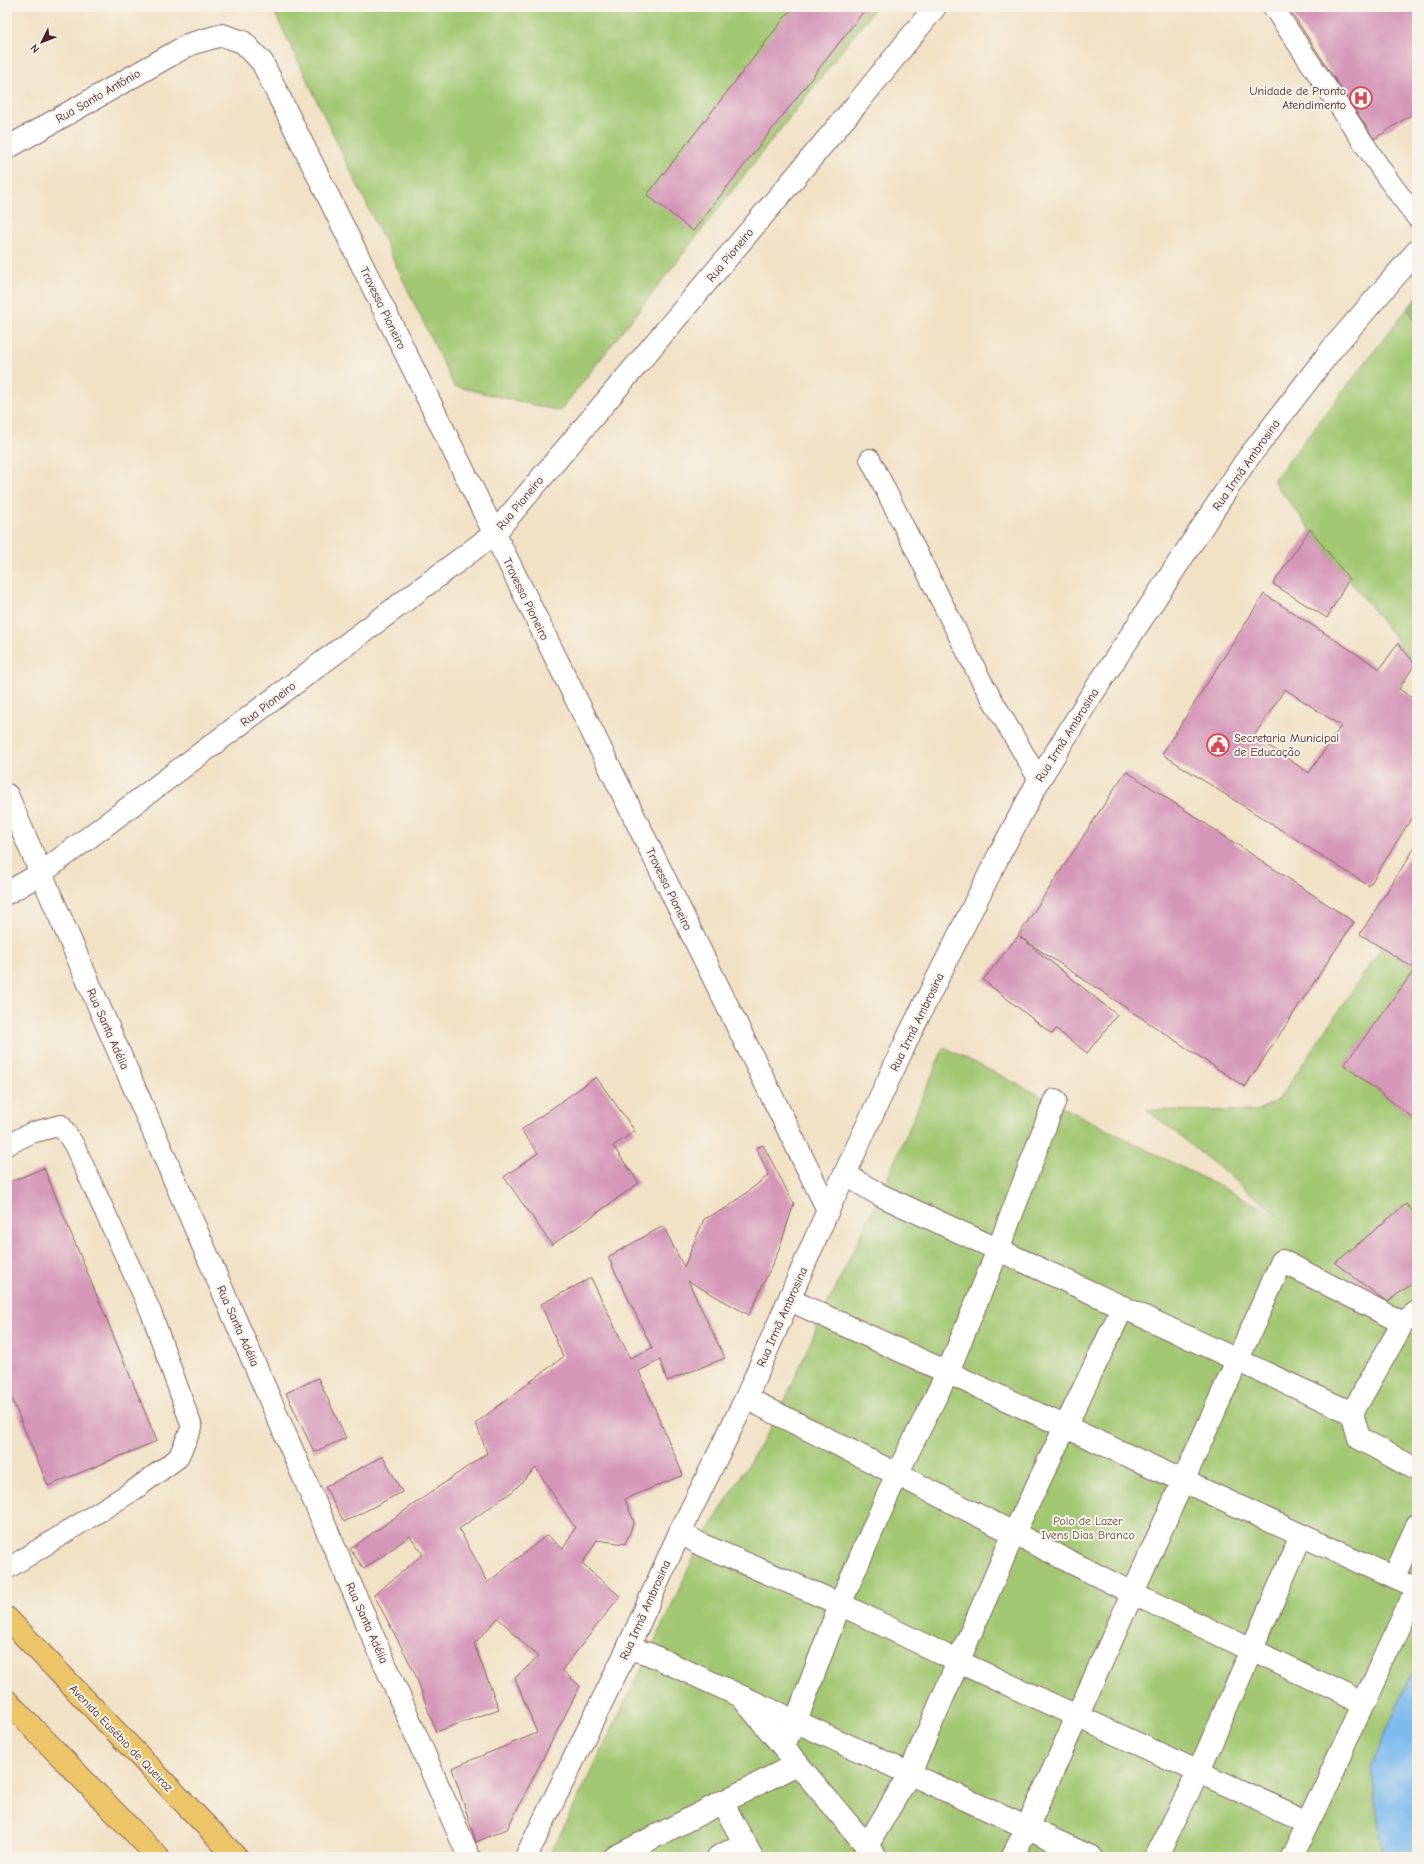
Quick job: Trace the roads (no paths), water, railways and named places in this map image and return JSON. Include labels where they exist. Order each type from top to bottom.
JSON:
[{"type":"main road","name":"Avenida Eusébio de Queiroz","points":[[7,1618],[236,1857]]},
{"type":"main road","points":[[7,1701],[158,1857]]},
{"type":"street","name":"Rua Pioneiro","points":[[7,893],[40,874],[494,534],[851,112],[935,7]]},
{"type":"street","name":"Travessa Pioneiro","points":[[190,44],[222,34],[243,42],[262,62],[828,1210]]},
{"type":"street","name":"Rua Santo Antônio","points":[[7,148],[190,44]]},
{"type":"street","name":"Rua Irmã Ambrosina","points":[[526,1857],[628,1648],[680,1532],[746,1398],[828,1210],[846,1175],[911,1031],[998,857],[1039,780],[1087,702],[1245,462],[1332,349],[1417,251]]},
{"type":"street","name":"Rua Santa Adélia","points":[[7,795],[40,874],[469,1857]]},
{"type":"street","points":[[782,1746],[796,1721],[840,1604],[897,1474],[947,1374],[998,1250],[1055,1100]]},
{"type":"street","points":[[846,1175],[880,1195],[1352,1413]]},
{"type":"street","points":[[1012,1857],[1027,1828],[1282,1261],[1410,1317],[1352,1413],[1359,1438],[1417,1470]]},
{"type":"street","points":[[790,1300],[947,1374],[1417,1588],[1292,1857]]},
{"type":"street","points":[[741,1696],[869,1854],[910,1774],[1014,1533],[1123,1307]]},
{"type":"street","points":[[746,1398],[1132,1593],[1363,1702]]},
{"type":"street","points":[[1394,1578],[1417,1525]]},
{"type":"street","points":[[680,1532],[700,1544],[840,1604],[959,1662],[1078,1715],[1308,1822]]},
{"type":"street","points":[[1156,1857],[1199,1771],[1253,1651],[1302,1536]]},
{"type":"street","points":[[628,1648],[649,1654],[1091,1857]]},
{"type":"street","points":[[615,1857],[797,1764]]},
{"type":"street","points":[[718,1857],[748,1850],[722,1802]]},
{"type":"lane","points":[[1273,7],[1387,178],[1417,218]]},
{"type":"lane","points":[[870,459],[981,680],[1039,780]]},
{"type":"lane","points":[[7,1145],[31,1132],[61,1125],[74,1145],[151,1312],[192,1427],[178,1458],[134,1490],[7,1569]]},
{"type":"water","points":[[1417,1668],[1417,1857],[1383,1857],[1371,1766],[1412,1673]]},
{"type":"place","name":"Unidade de Pronto Atendimento","points":[[1361,98]]},
{"type":"place","name":"Secretaria Municipal de Educação","points":[[1218,745]]},
{"type":"park label","name":"Polo de Lazer Ivens Dias Branco","points":[[1088,1528]]}]
